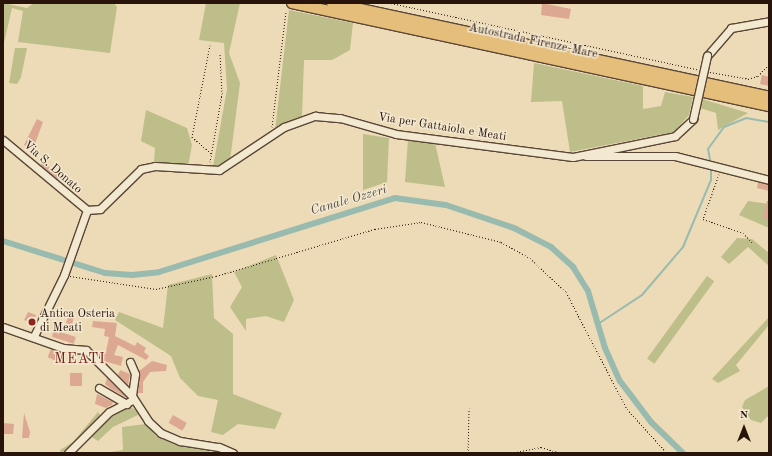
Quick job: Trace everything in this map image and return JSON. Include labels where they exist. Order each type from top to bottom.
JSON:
[{"type":"highway","name":"Autostrada Firenze-Mare","points":[[332,3],[769,97]]},
{"type":"highway","name":"Autostrada Firenze-Mare","points":[[289,7],[769,106]]},
{"type":"street","name":"Via per Gattaiola e Meati","points":[[87,210],[100,209],[142,169],[155,166],[208,171],[235,162],[272,136],[300,121],[328,116],[396,134],[551,156],[582,155],[675,136],[693,119],[707,56],[731,28],[769,22]]},
{"type":"street","name":"Via S. Donato","points":[[3,140],[87,210]]},
{"type":"street","points":[[582,155],[640,159],[676,156],[721,169],[769,180]]},
{"type":"street","points":[[34,336],[64,276],[87,210]]},
{"type":"street","points":[[3,327],[34,336],[63,348],[86,350],[161,433],[180,441],[218,447],[233,453]]},
{"type":"street","points":[[130,362],[135,374],[131,400]]},
{"type":"street","points":[[99,388],[131,400]]},
{"type":"street","points":[[68,453],[109,412],[131,400]]},
{"type":"path","points":[[391,3],[748,80],[758,76],[769,64]]},
{"type":"path","points":[[272,136],[289,7]]},
{"type":"path","points":[[210,45],[192,137],[211,153]]},
{"type":"path","points":[[208,171],[222,94],[220,53]]},
{"type":"path","points":[[721,169],[703,219],[743,233],[753,243]]},
{"type":"path","points":[[64,276],[156,289],[216,276],[375,229],[421,222],[501,242],[530,258],[566,292],[626,409],[667,453]]},
{"type":"path","points":[[468,453],[469,408]]},
{"type":"path","points":[[511,453],[541,447],[561,453]]},
{"type":"green space","points":[[3,3],[27,8],[34,3],[114,3],[117,7],[110,53],[18,42],[23,11],[12,8],[3,47]]},
{"type":"green space","points":[[206,3],[240,3],[229,53],[240,83],[230,161],[213,167],[227,89],[224,43],[199,40]]},
{"type":"green space","points":[[289,10],[353,23],[350,50],[332,60],[304,60],[302,116],[275,130]]},
{"type":"green space","points":[[15,48],[27,48],[21,77],[17,84],[9,83]]},
{"type":"green space","points":[[534,63],[643,86],[643,109],[661,106],[665,92],[693,97],[689,115],[674,132],[570,152],[562,101],[531,102]]},
{"type":"green space","points":[[702,99],[748,113],[718,130],[716,113],[700,108]]},
{"type":"green space","points":[[146,110],[187,128],[192,145],[188,167],[154,162],[155,148],[141,141]]},
{"type":"green space","points":[[363,134],[389,138],[387,182],[363,190]]},
{"type":"green space","points":[[408,139],[435,143],[445,187],[405,182]]},
{"type":"green space","points":[[748,201],[769,204],[769,228],[739,215]]},
{"type":"green space","points":[[737,238],[752,239],[769,253],[769,266],[748,247],[729,264],[721,257]]},
{"type":"green space","points":[[276,255],[294,300],[284,322],[266,316],[246,319],[246,331],[230,307],[242,287],[234,272]]},
{"type":"green space","points":[[212,274],[214,318],[233,334],[233,394],[282,413],[275,429],[238,424],[223,435],[211,432],[218,400],[198,396],[180,378],[171,356],[115,320],[119,312],[163,328],[168,285]]},
{"type":"green space","points":[[707,276],[714,281],[654,364],[647,359]]},
{"type":"green space","points":[[769,317],[769,325],[736,365],[740,371],[718,383],[712,379]]},
{"type":"green space","points":[[769,386],[769,415],[761,423],[751,420],[742,407],[745,400]]},
{"type":"green space","points":[[129,405],[140,414],[113,427],[98,441],[90,436],[72,453],[61,453],[60,450],[73,442],[98,412],[105,422]]},
{"type":"green space","points":[[146,424],[156,436],[175,445],[211,448],[209,453],[105,453],[123,450],[122,427]]},
{"type":"building","points":[[542,3],[571,9],[569,19],[541,15]]},
{"type":"building","points":[[762,75],[769,77],[769,86],[760,84]]},
{"type":"building","points":[[37,119],[43,122],[33,149],[24,145]]},
{"type":"building","points":[[43,162],[60,176],[58,179],[40,165]]},
{"type":"building","points":[[758,182],[769,185],[769,191],[757,188]]},
{"type":"building","points":[[767,201],[769,201],[769,219],[763,218]]},
{"type":"building","points":[[28,312],[36,315],[33,324],[24,320]]},
{"type":"building","points":[[69,314],[74,316],[72,325],[66,323]]},
{"type":"building","points":[[93,321],[117,323],[115,336],[135,346],[137,342],[146,348],[144,352],[149,356],[146,360],[118,345],[114,355],[123,357],[121,366],[104,361],[94,351],[106,352],[109,337],[104,336],[105,329],[92,327]]},
{"type":"building","points":[[54,330],[76,337],[74,344],[52,337]]},
{"type":"building","points":[[51,349],[61,353],[58,361],[48,357]]},
{"type":"building","points":[[152,361],[167,365],[166,371],[150,372],[143,382],[143,393],[138,393],[139,371]]},
{"type":"building","points":[[120,370],[130,374],[128,385],[118,375]]},
{"type":"building","points":[[70,373],[82,373],[82,386],[70,386]]},
{"type":"building","points":[[107,378],[127,398],[105,384]]},
{"type":"building","points":[[97,394],[113,402],[112,405],[106,408],[95,404]]},
{"type":"building","points":[[24,413],[30,432],[29,438],[22,438]]},
{"type":"building","points":[[173,415],[187,423],[182,431],[168,423]]},
{"type":"building","points":[[3,423],[14,424],[13,434],[3,434]]},
{"type":"waterway","points":[[710,160],[708,149],[724,127],[746,118],[769,122]]},
{"type":"waterway","points":[[598,324],[642,295],[683,247],[711,180],[711,170]]},
{"type":"waterway","name":"Canale Ozzeri","points":[[3,241],[105,273],[132,275],[159,272],[395,198],[446,205],[514,228],[551,247],[573,267],[588,291],[605,348],[620,381],[651,422],[683,453]]},
{"type":"place","name":"Antica Osteria di Meati","points":[[32,322]]},
{"type":"district","name":"MEATI","points":[[80,359]]}]
